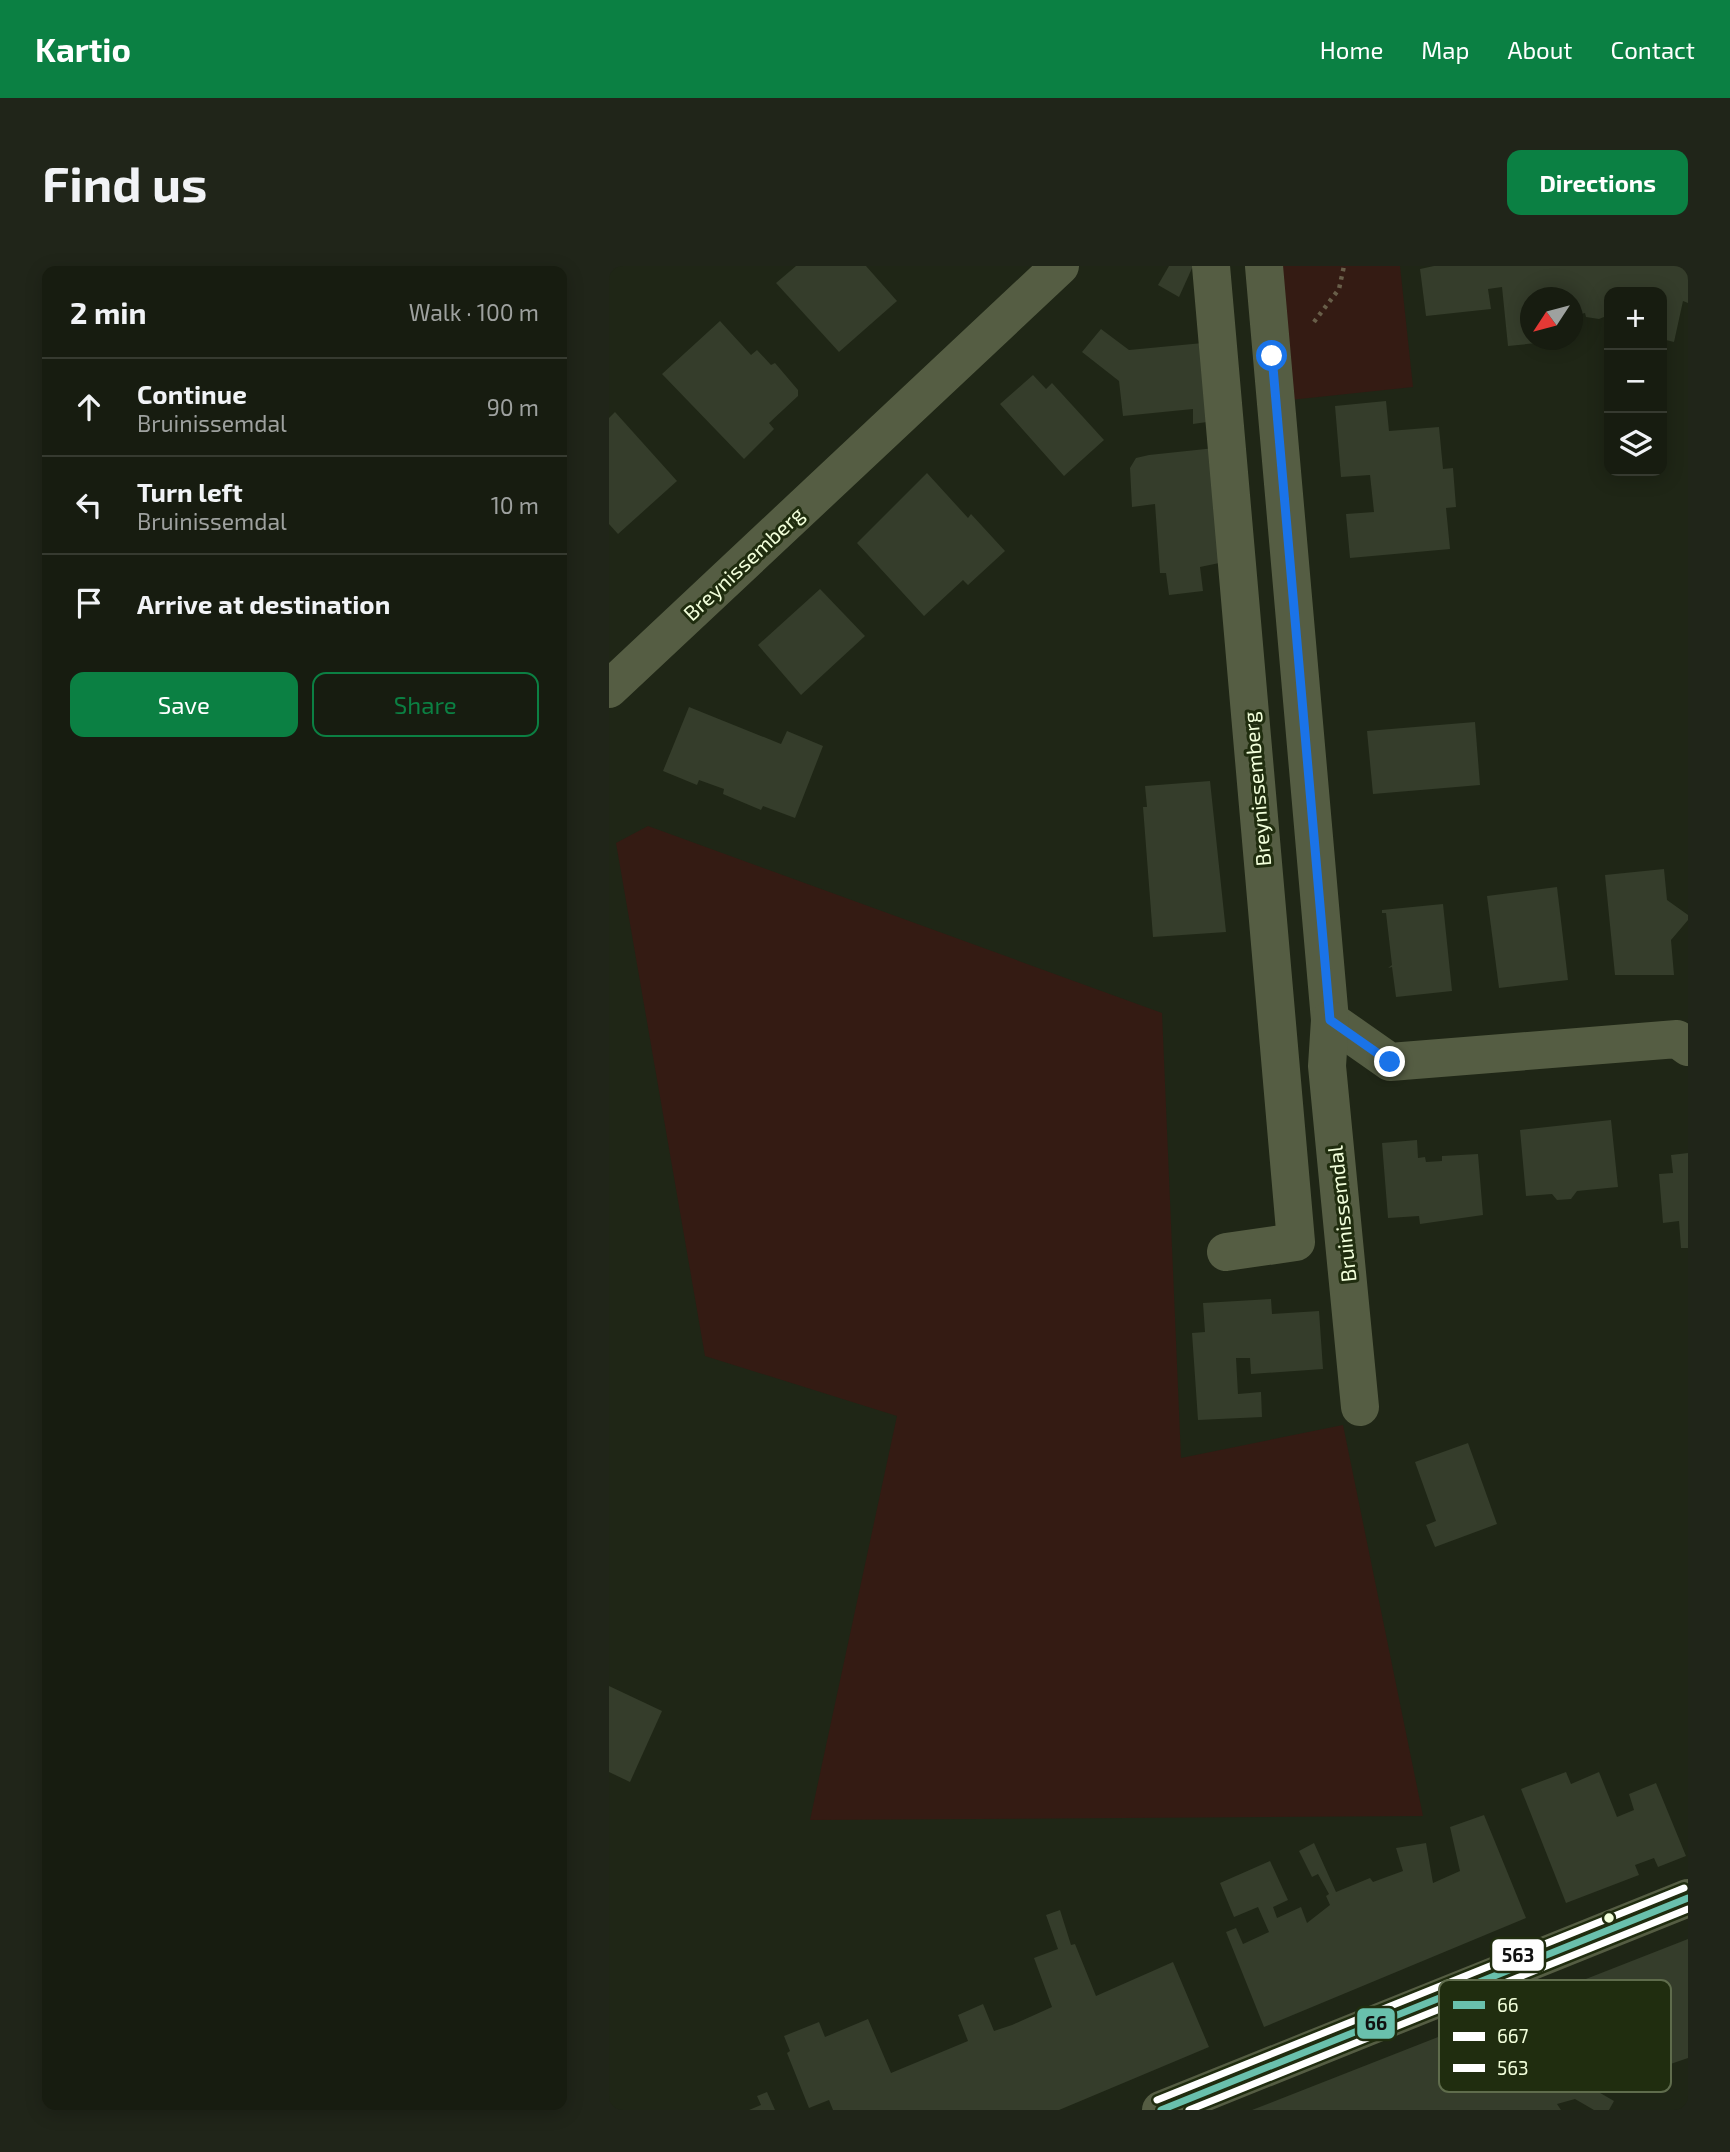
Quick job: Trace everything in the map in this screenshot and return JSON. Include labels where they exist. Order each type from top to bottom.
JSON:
[{"type":"street","name":"Breynissemberg","points":[[609,688],[1060,266]]},
{"type":"street","name":"Breynissemberg","points":[[1211,266],[1296,1241],[1226,1252]]},
{"type":"street","name":"Bruinissemdal","points":[[1264,266],[1330,1020],[1327,1066],[1360,1407]]},
{"type":"street","points":[[1330,1020],[1390,1062],[1684,1038]]},
{"type":"street","points":[[1484,1980],[1688,1898]]},
{"type":"street","points":[[1161,2110],[1439,1998]]},
{"type":"shaded area","points":[[1278,266],[1400,266],[1413,387],[1290,400]]},
{"type":"shaded area","points":[[648,826],[1162,1013],[1181,1458],[1343,1425],[1423,1816],[810,1820],[897,1416],[705,1356],[616,843]]},
{"type":"building","points":[[796,266],[866,266],[897,301],[839,352],[776,283]]},
{"type":"building","points":[[1169,266],[1193,266],[1179,297],[1158,285]]},
{"type":"building","points":[[1434,266],[1688,266],[1688,303],[1683,301],[1674,342],[1667,340],[1667,287],[1604,287],[1604,317],[1599,319],[1586,317],[1583,314],[1583,287],[1520,287],[1520,345],[1508,346],[1502,287],[1488,289],[1491,309],[1426,316],[1420,269]]},
{"type":"building","points":[[720,321],[751,355],[757,350],[771,365],[775,363],[798,390],[798,396],[769,423],[774,429],[744,459],[662,374]]},
{"type":"building","points":[[1101,329],[1129,350],[1203,343],[1207,422],[1193,424],[1193,409],[1123,416],[1119,381],[1082,352]]},
{"type":"building","points":[[1033,375],[1046,389],[1052,383],[1104,440],[1064,476],[1000,404]]},
{"type":"building","points":[[1386,401],[1389,431],[1439,427],[1443,469],[1453,468],[1456,507],[1446,508],[1450,549],[1350,558],[1346,514],[1374,512],[1370,475],[1341,477],[1335,406]]},
{"type":"building","points":[[615,412],[677,481],[618,534],[609,524],[609,418]]},
{"type":"building","points":[[1215,448],[1224,562],[1200,567],[1203,591],[1169,595],[1166,573],[1160,573],[1155,504],[1132,507],[1130,468],[1136,458]]},
{"type":"building","points":[[927,473],[968,518],[971,514],[1005,551],[968,585],[963,580],[924,616],[857,543]]},
{"type":"building","points":[[820,589],[865,636],[801,695],[758,645]]},
{"type":"building","points":[[689,707],[781,744],[787,731],[823,746],[795,818],[763,806],[761,810],[723,794],[724,789],[699,780],[697,785],[663,771]]},
{"type":"building","points":[[1475,722],[1480,785],[1373,794],[1367,731]]},
{"type":"building","points":[[1210,781],[1226,932],[1153,937],[1143,807],[1147,807],[1145,786]]},
{"type":"building","points":[[1664,869],[1667,900],[1688,915],[1688,920],[1671,940],[1674,975],[1615,975],[1605,875]]},
{"type":"building","points":[[1557,887],[1568,980],[1499,988],[1487,896]]},
{"type":"building","points":[[1443,904],[1452,991],[1396,997],[1392,967],[1388,968],[1392,965],[1386,913],[1382,913],[1382,910]]},
{"type":"building","points":[[1611,1120],[1618,1187],[1577,1191],[1571,1199],[1557,1200],[1552,1194],[1526,1196],[1520,1130]]},
{"type":"building","points":[[1417,1140],[1418,1158],[1425,1157],[1426,1162],[1442,1161],[1442,1156],[1478,1154],[1483,1215],[1420,1224],[1419,1216],[1388,1218],[1382,1143]]},
{"type":"building","points":[[1688,1153],[1688,1248],[1681,1248],[1679,1221],[1663,1223],[1659,1174],[1673,1173],[1671,1155]]},
{"type":"building","points":[[1271,1299],[1272,1314],[1319,1311],[1323,1369],[1251,1374],[1250,1358],[1236,1358],[1238,1394],[1261,1392],[1262,1417],[1198,1420],[1192,1333],[1205,1332],[1203,1303]]},
{"type":"building","points":[[1468,1443],[1497,1524],[1435,1547],[1426,1525],[1436,1521],[1415,1462]]},
{"type":"building","points":[[609,1686],[662,1711],[630,1782],[609,1772]]},
{"type":"building","points":[[1566,1772],[1571,1784],[1599,1772],[1617,1817],[1634,1810],[1629,1794],[1656,1783],[1686,1856],[1658,1867],[1654,1858],[1635,1865],[1639,1875],[1566,1903],[1521,1789]]},
{"type":"building","points":[[1484,1815],[1526,1918],[1264,2027],[1226,1932],[1236,1928],[1243,1944],[1269,1932],[1258,1907],[1234,1917],[1220,1883],[1270,1861],[1288,1900],[1273,1907],[1277,1918],[1301,1907],[1307,1923],[1330,1905],[1326,1896],[1329,1894],[1318,1874],[1312,1877],[1299,1851],[1314,1843],[1336,1892],[1370,1878],[1373,1882],[1403,1871],[1396,1848],[1426,1843],[1433,1883],[1460,1871],[1450,1827]]},
{"type":"building","points":[[1060,1910],[1071,1945],[1075,1944],[1096,1996],[1173,1962],[1209,2047],[1059,2110],[833,2110],[829,2100],[809,2108],[787,2053],[790,2051],[784,2036],[819,2022],[825,2037],[868,2019],[891,2073],[968,2041],[958,2015],[983,2004],[994,2031],[1052,2007],[1034,1958],[1058,1949],[1046,1915]]},
{"type":"building","points":[[1688,1939],[1688,2058],[1671,2064],[1671,1980],[1583,1980]]},
{"type":"building","points":[[1439,2037],[1439,2092],[1598,2092],[1614,2101],[1609,2110],[1594,2110],[1575,2099],[1557,2104],[1561,2110],[1252,2110]]},
{"type":"building","points":[[767,2092],[775,2110],[749,2110],[761,2105],[757,2096]]},
{"type":"transit line","name":"563","points":[[1455,1980],[1684,1888]]},
{"type":"transit line","name":"66","points":[[1484,1980],[1688,1898]]},
{"type":"transit line","name":"667","points":[[1512,1980],[1688,1909]]},
{"type":"transit line","name":"563","points":[[1157,2100],[1439,1987]]},
{"type":"transit line","name":"66","points":[[1161,2110],[1439,1998]]},
{"type":"transit line","name":"667","points":[[1189,2110],[1439,2009]]},
{"type":"route","points":[[1272,356],[1330,1020],[1390,1062]]}]
